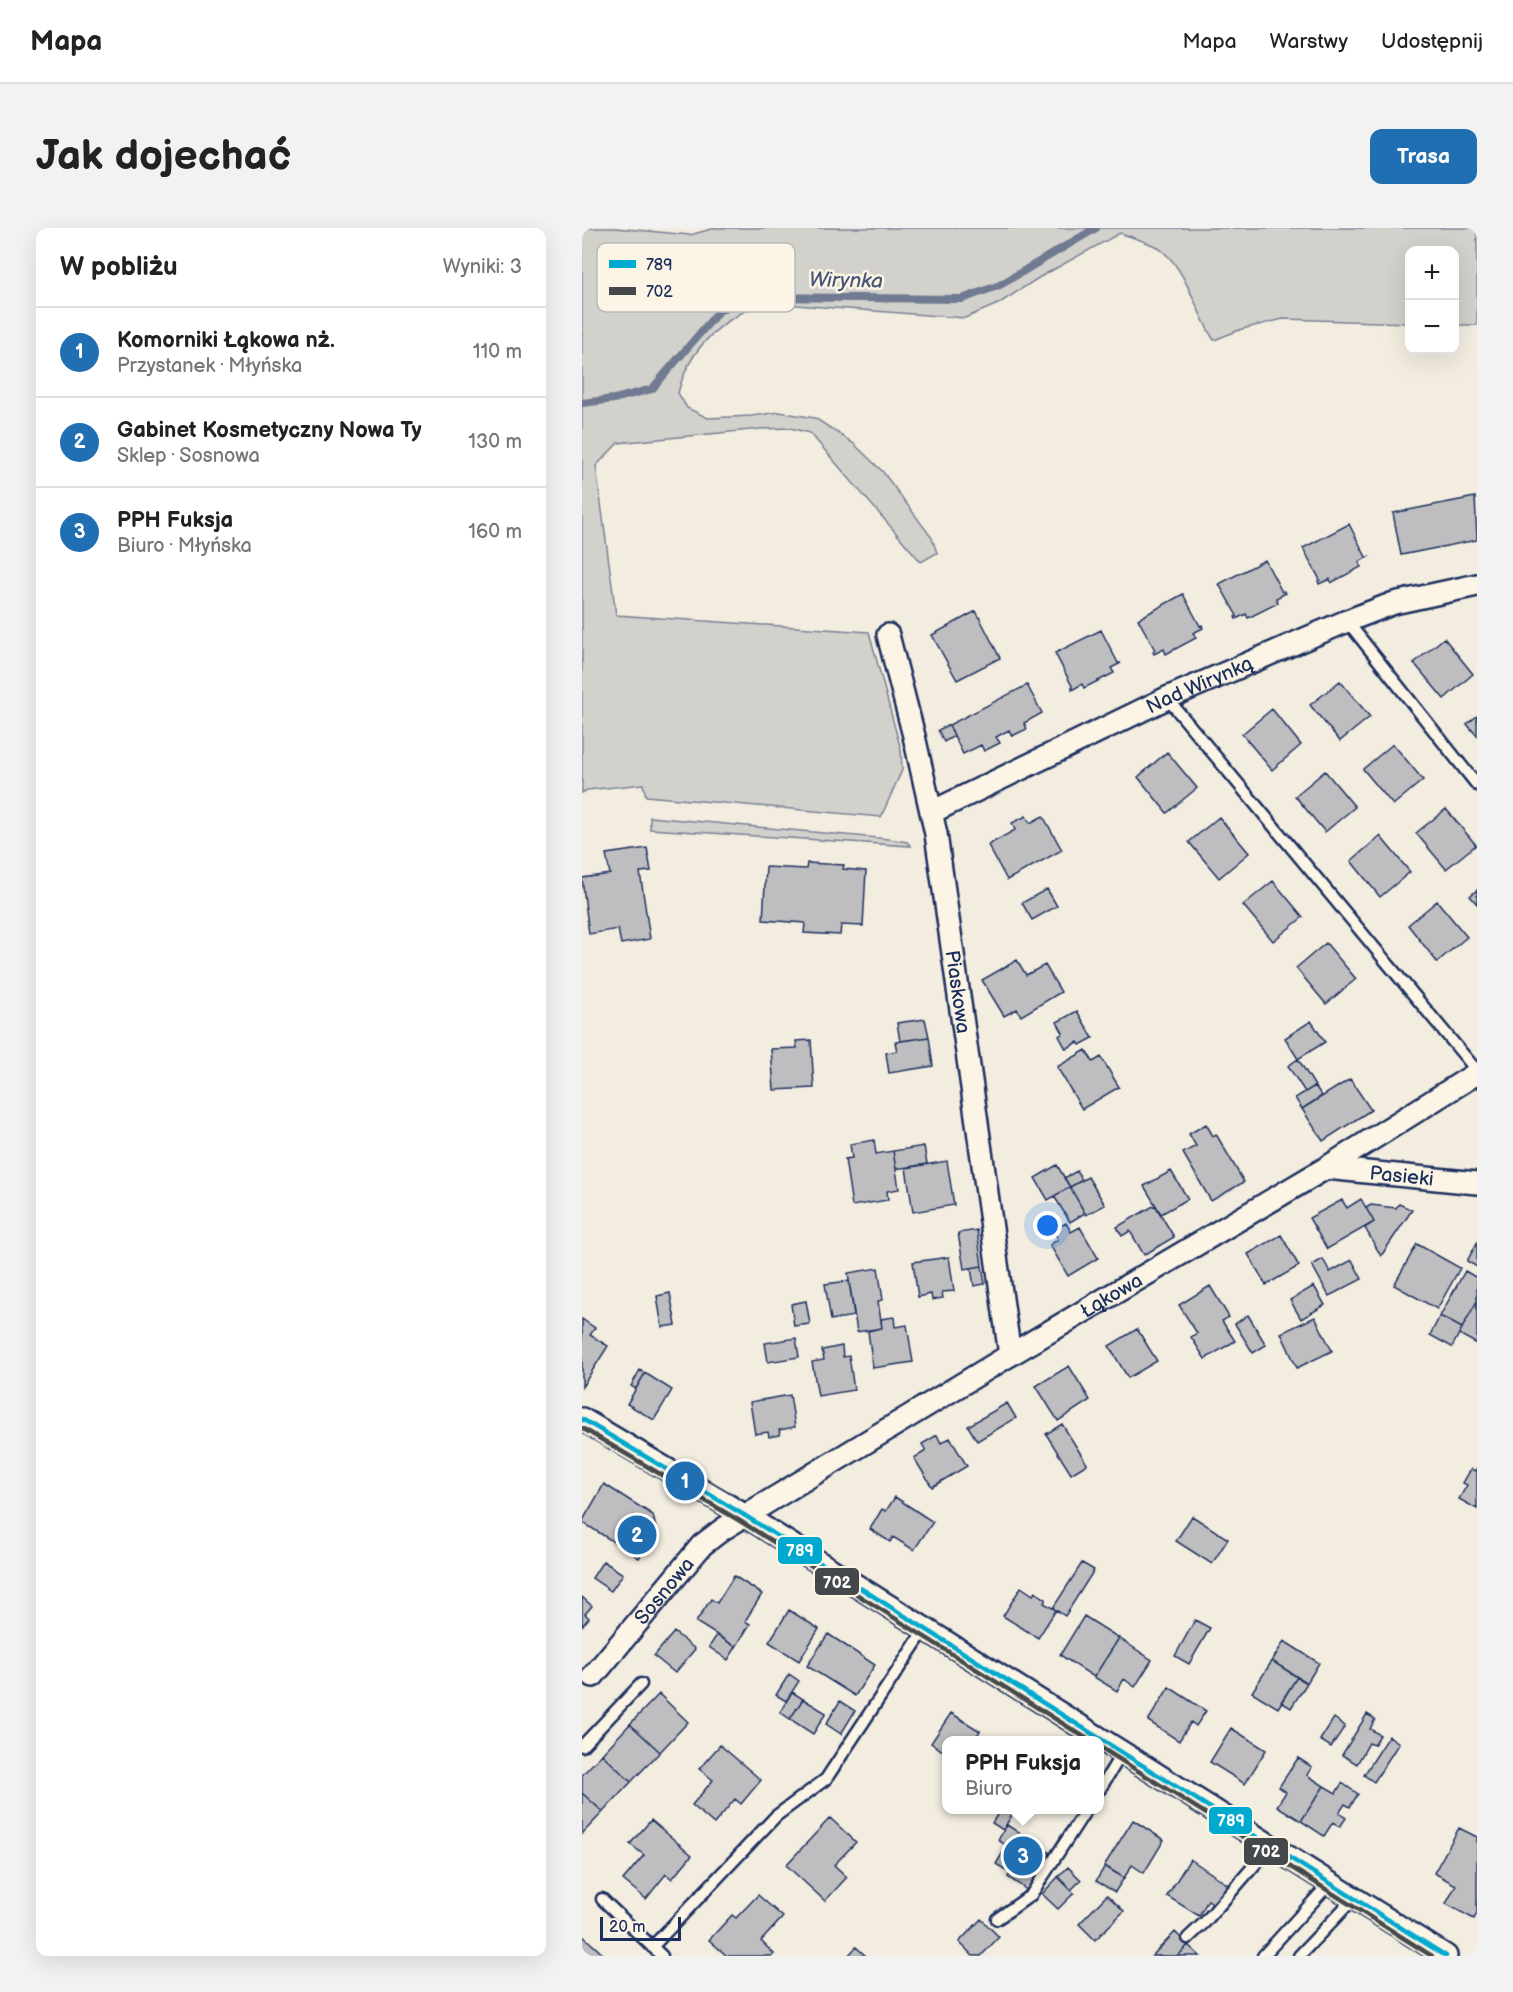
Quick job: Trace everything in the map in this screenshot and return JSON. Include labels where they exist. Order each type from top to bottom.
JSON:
[{"type":"street","name":"Nad Wirynką","points":[[932,812],[1167,698],[1347,621],[1395,603],[1477,585]]},
{"type":"street","name":"Piaskowa","points":[[888,635],[932,812],[951,930],[1010,1354]]},
{"type":"street","name":"Łąkowa","points":[[744,1515],[1010,1354],[1326,1168],[1477,1072]]},
{"type":"street","name":"Pasieki","points":[[1326,1168],[1477,1183]]},
{"type":"street","points":[[582,1419],[744,1515],[1095,1736]]},
{"type":"street","name":"Sosnowa","points":[[593,1676],[702,1545],[744,1515]]},
{"type":"street","points":[[1104,1742],[1446,1956]]},
{"type":"lane","points":[[1347,621],[1477,785]]},
{"type":"lane","points":[[1167,698],[1477,1072]]},
{"type":"lane","points":[[652,1947],[776,1816],[826,1779],[925,1629]]},
{"type":"lane","points":[[582,1746],[641,1684]]},
{"type":"lane","points":[[1104,1782],[1122,1753]]},
{"type":"lane","points":[[997,1919],[1031,1895],[1083,1814]]},
{"type":"lane","points":[[1188,1938],[1205,1922],[1271,1846]]},
{"type":"lane","points":[[1263,1956],[1329,1883]]},
{"type":"lane","points":[[1299,1956],[1354,1898]]},
{"type":"lane","points":[[602,1899],[662,1956]]},
{"type":"shaded area","points":[[582,228],[615,228],[690,235],[715,228],[1477,228],[1477,325],[1459,325],[1459,246],[1405,246],[1405,323],[1283,319],[1242,329],[1214,340],[1175,264],[1155,246],[1120,233],[1040,277],[998,304],[965,318],[795,305],[795,243],[597,243],[597,312],[743,312],[710,336],[701,345],[687,367],[678,393],[687,408],[708,418],[779,412],[815,418],[853,443],[883,472],[932,538],[937,553],[921,562],[810,433],[790,428],[760,429],[618,443],[596,466],[616,615],[869,632],[901,750],[902,770],[881,817],[646,796],[643,784],[587,790],[582,793]]},
{"type":"shaded area","points":[[650,817],[889,839],[907,842],[911,846],[650,829]]},
{"type":"building","points":[[1475,497],[1477,540],[1401,555],[1393,513]]},
{"type":"building","points":[[1349,524],[1368,557],[1359,562],[1361,567],[1331,583],[1330,579],[1319,584],[1320,580],[1303,548]]},
{"type":"building","points":[[1265,560],[1282,592],[1286,593],[1276,598],[1278,603],[1248,618],[1246,614],[1236,619],[1237,616],[1219,584]]},
{"type":"building","points":[[1183,594],[1203,628],[1193,633],[1196,638],[1166,654],[1164,649],[1154,654],[1155,650],[1138,619]]},
{"type":"building","points":[[976,611],[1000,658],[957,680],[932,635]]},
{"type":"building","points":[[1101,630],[1118,663],[1121,663],[1111,668],[1114,673],[1084,688],[1082,684],[1072,690],[1055,653]]},
{"type":"building","points":[[1444,638],[1473,674],[1444,699],[1414,663]]},
{"type":"building","points":[[1340,681],[1370,717],[1340,741],[1310,705]]},
{"type":"building","points":[[1027,685],[1042,713],[1024,723],[1027,729],[1012,736],[1009,730],[996,737],[1000,743],[984,751],[981,745],[963,754],[949,725]]},
{"type":"building","points":[[1272,709],[1301,745],[1272,770],[1242,734]]},
{"type":"building","points":[[1477,716],[1477,736],[1467,724]]},
{"type":"building","points":[[949,725],[954,736],[944,742],[938,730]]},
{"type":"building","points":[[1393,744],[1423,780],[1393,805],[1363,769]]},
{"type":"building","points":[[1167,752],[1197,788],[1167,813],[1138,777]]},
{"type":"building","points":[[1325,771],[1355,807],[1325,832],[1295,796]]},
{"type":"building","points":[[1446,809],[1476,845],[1446,869],[1416,833]]},
{"type":"building","points":[[1026,816],[1030,823],[1043,816],[1062,850],[1007,880],[988,845],[1015,830],[1012,823]]},
{"type":"building","points":[[1219,817],[1249,853],[1219,878],[1189,842]]},
{"type":"building","points":[[1380,836],[1410,872],[1380,897],[1351,861]]},
{"type":"building","points":[[647,848],[651,871],[640,872],[650,939],[621,944],[618,929],[589,934],[582,878],[610,874],[606,854]]},
{"type":"building","points":[[807,863],[844,865],[843,869],[866,871],[863,926],[841,925],[840,935],[804,933],[805,923],[763,920],[766,867],[806,869]]},
{"type":"building","points":[[1273,881],[1303,917],[1273,941],[1243,905]]},
{"type":"building","points":[[1047,889],[1057,906],[1032,920],[1022,903]]},
{"type":"building","points":[[1477,890],[1477,904],[1470,896]]},
{"type":"building","points":[[1437,901],[1467,937],[1437,962],[1408,925]]},
{"type":"building","points":[[1326,943],[1356,979],[1326,1004],[1296,968]]},
{"type":"building","points":[[1017,960],[1026,975],[1045,965],[1061,992],[1021,1016],[1017,1009],[1004,1016],[982,980]]},
{"type":"building","points":[[1077,1011],[1093,1038],[1080,1045],[1078,1042],[1066,1049],[1059,1036],[1063,1033],[1057,1022]]},
{"type":"building","points":[[925,1019],[929,1037],[900,1041],[897,1023]]},
{"type":"building","points":[[1311,1021],[1325,1042],[1298,1059],[1285,1038]]},
{"type":"building","points":[[929,1037],[933,1066],[889,1073],[886,1053],[897,1051],[895,1042]]},
{"type":"building","points":[[811,1040],[814,1088],[774,1090],[771,1049],[797,1048],[796,1041]]},
{"type":"building","points":[[1086,1050],[1093,1062],[1101,1057],[1119,1087],[1082,1109],[1057,1067]]},
{"type":"building","points":[[1298,1059],[1315,1086],[1305,1092],[1288,1066]]},
{"type":"building","points":[[1350,1079],[1371,1110],[1323,1141],[1302,1109]]},
{"type":"building","points":[[1315,1086],[1322,1096],[1302,1109],[1295,1098]]},
{"type":"building","points":[[1206,1124],[1213,1136],[1216,1134],[1244,1182],[1211,1201],[1183,1153],[1196,1146],[1189,1134]]},
{"type":"building","points":[[874,1140],[876,1154],[893,1151],[899,1189],[887,1191],[888,1200],[852,1206],[845,1159],[852,1158],[850,1144]]},
{"type":"building","points":[[924,1146],[927,1164],[896,1169],[893,1151]]},
{"type":"building","points":[[947,1161],[954,1205],[913,1212],[906,1168]]},
{"type":"building","points":[[1057,1165],[1070,1187],[1048,1200],[1035,1178]]},
{"type":"building","points":[[1077,1171],[1082,1180],[1070,1187],[1064,1178]]},
{"type":"building","points":[[1171,1171],[1188,1199],[1161,1214],[1144,1186]]},
{"type":"building","points":[[1088,1177],[1105,1205],[1086,1215],[1070,1187]]},
{"type":"building","points":[[1070,1187],[1085,1213],[1070,1222],[1054,1196]]},
{"type":"building","points":[[1361,1199],[1374,1222],[1327,1249],[1309,1218],[1342,1200],[1347,1208]]},
{"type":"building","points":[[1399,1204],[1412,1210],[1381,1256],[1365,1228],[1374,1222],[1366,1208],[1371,1205],[1396,1208]]},
{"type":"building","points":[[1155,1205],[1174,1237],[1144,1255],[1130,1231],[1122,1236],[1117,1227]]},
{"type":"building","points":[[1066,1223],[1071,1232],[1080,1227],[1098,1258],[1068,1276],[1050,1245],[1058,1239],[1053,1230]]},
{"type":"building","points":[[977,1230],[982,1266],[964,1269],[958,1233]]},
{"type":"building","points":[[1281,1235],[1299,1266],[1266,1285],[1248,1254]]},
{"type":"building","points":[[1477,1243],[1477,1267],[1467,1261]]},
{"type":"building","points":[[1417,1244],[1460,1268],[1437,1309],[1394,1285]]},
{"type":"building","points":[[949,1257],[954,1291],[942,1292],[943,1298],[932,1300],[931,1294],[918,1297],[913,1262]]},
{"type":"building","points":[[1323,1259],[1330,1272],[1352,1260],[1362,1279],[1329,1296],[1312,1265]]},
{"type":"building","points":[[982,1266],[985,1284],[974,1286],[971,1268]]},
{"type":"building","points":[[878,1268],[883,1300],[878,1301],[882,1328],[857,1332],[848,1273]]},
{"type":"building","points":[[1465,1271],[1477,1278],[1477,1301],[1462,1328],[1440,1316]]},
{"type":"building","points":[[849,1281],[854,1316],[831,1320],[825,1284]]},
{"type":"building","points":[[1210,1286],[1229,1317],[1222,1321],[1235,1341],[1205,1359],[1191,1337],[1197,1333],[1179,1305]]},
{"type":"building","points":[[1314,1286],[1325,1305],[1301,1319],[1290,1300]]},
{"type":"building","points":[[670,1293],[676,1325],[662,1327],[657,1296]]},
{"type":"building","points":[[806,1301],[810,1324],[794,1326],[791,1304]]},
{"type":"building","points":[[1477,1301],[1477,1344],[1459,1334]]},
{"type":"building","points":[[1248,1315],[1266,1345],[1253,1353],[1235,1324]]},
{"type":"building","points":[[1440,1316],[1462,1328],[1452,1347],[1430,1335]]},
{"type":"building","points":[[894,1317],[895,1327],[907,1325],[913,1362],[873,1368],[868,1331],[882,1328],[881,1319]]},
{"type":"building","points":[[1315,1317],[1332,1351],[1297,1368],[1281,1333]]},
{"type":"building","points":[[582,1319],[595,1328],[590,1335],[608,1346],[582,1387]]},
{"type":"building","points":[[1137,1329],[1157,1361],[1128,1378],[1109,1346]]},
{"type":"building","points":[[796,1338],[799,1357],[768,1362],[765,1343]]},
{"type":"building","points":[[842,1346],[843,1357],[849,1356],[854,1390],[818,1396],[812,1362],[824,1360],[822,1350]]},
{"type":"building","points":[[1069,1366],[1090,1400],[1058,1421],[1036,1386]]},
{"type":"building","points":[[640,1370],[645,1373],[636,1389],[631,1386]]},
{"type":"building","points":[[645,1373],[672,1390],[654,1420],[627,1404]]},
{"type":"building","points":[[790,1395],[795,1427],[779,1430],[780,1435],[769,1437],[768,1432],[755,1434],[750,1402]]},
{"type":"building","points":[[1007,1403],[1016,1418],[977,1441],[968,1426]]},
{"type":"building","points":[[1062,1424],[1087,1464],[1071,1474],[1046,1434]]},
{"type":"building","points":[[937,1435],[941,1443],[950,1438],[967,1466],[932,1487],[914,1458],[926,1451],[922,1444]]},
{"type":"building","points":[[1477,1467],[1477,1509],[1459,1499],[1467,1485],[1463,1483],[1471,1469],[1475,1471]]},
{"type":"building","points":[[604,1484],[653,1515],[657,1534],[639,1558],[582,1522]]},
{"type":"building","points":[[895,1497],[933,1522],[914,1550],[893,1537],[890,1542],[870,1529],[882,1509],[886,1511]]},
{"type":"building","points":[[1192,1516],[1228,1539],[1212,1564],[1176,1541]]},
{"type":"building","points":[[603,1561],[623,1574],[611,1591],[592,1578]]},
{"type":"building","points":[[1082,1563],[1094,1570],[1065,1616],[1053,1608]]},
{"type":"building","points":[[734,1576],[762,1594],[745,1621],[750,1624],[736,1647],[696,1622],[711,1599],[717,1603]]},
{"type":"building","points":[[1021,1587],[1033,1595],[1035,1592],[1046,1599],[1044,1603],[1056,1610],[1038,1638],[1003,1616]]},
{"type":"building","points":[[582,1597],[592,1606],[585,1614],[589,1618],[582,1626]]},
{"type":"building","points":[[789,1610],[819,1629],[799,1661],[769,1642]]},
{"type":"building","points":[[1084,1616],[1119,1638],[1094,1677],[1060,1655]]},
{"type":"building","points":[[1195,1620],[1210,1628],[1189,1664],[1175,1656]]},
{"type":"building","points":[[674,1632],[695,1649],[675,1673],[654,1656]]},
{"type":"building","points":[[828,1634],[875,1665],[855,1696],[807,1666]]},
{"type":"building","points":[[717,1635],[736,1647],[728,1660],[709,1647]]},
{"type":"building","points":[[1119,1638],[1152,1660],[1135,1687],[1124,1679],[1117,1691],[1094,1677]]},
{"type":"building","points":[[1284,1641],[1319,1663],[1307,1683],[1272,1661]]},
{"type":"building","points":[[1272,1661],[1297,1677],[1278,1708],[1252,1692]]},
{"type":"building","points":[[789,1674],[799,1681],[786,1701],[776,1695]]},
{"type":"building","points":[[1297,1677],[1307,1683],[1291,1708],[1281,1702]]},
{"type":"building","points":[[1169,1687],[1206,1711],[1196,1726],[1191,1722],[1179,1741],[1148,1721]]},
{"type":"building","points":[[792,1692],[803,1699],[790,1719],[780,1712]]},
{"type":"building","points":[[659,1694],[688,1722],[660,1752],[630,1724]]},
{"type":"building","points":[[803,1699],[826,1713],[813,1734],[790,1719]]},
{"type":"building","points":[[840,1701],[855,1711],[841,1734],[826,1724]]},
{"type":"building","points":[[951,1713],[980,1731],[977,1736],[942,1736],[942,1750],[931,1743]]},
{"type":"building","points":[[1367,1714],[1375,1719],[1370,1729],[1380,1735],[1374,1745],[1369,1743],[1357,1764],[1342,1755]]},
{"type":"building","points":[[1334,1718],[1345,1726],[1331,1747],[1320,1740]]},
{"type":"building","points":[[630,1724],[660,1752],[631,1782],[602,1754]]},
{"type":"building","points":[[1231,1728],[1266,1750],[1245,1784],[1210,1762]]},
{"type":"building","points":[[1389,1736],[1399,1743],[1374,1782],[1364,1775]]},
{"type":"building","points":[[720,1745],[761,1780],[741,1804],[735,1799],[714,1824],[692,1805],[713,1780],[699,1769]]},
{"type":"building","points":[[602,1754],[631,1782],[603,1812],[582,1793],[582,1775]]},
{"type":"building","points":[[1298,1758],[1312,1767],[1307,1775],[1324,1786],[1301,1821],[1277,1806],[1286,1792],[1279,1787]]},
{"type":"building","points":[[1342,1783],[1358,1794],[1350,1807],[1345,1804],[1339,1813],[1346,1818],[1340,1827],[1333,1822],[1324,1836],[1301,1821],[1324,1786],[1336,1793]]},
{"type":"building","points":[[582,1793],[603,1812],[582,1834]]},
{"type":"building","points":[[998,1814],[1013,1814],[1003,1830],[992,1823]]},
{"type":"building","points":[[830,1818],[856,1842],[834,1865],[847,1877],[825,1901],[786,1865]]},
{"type":"building","points":[[651,1820],[692,1855],[672,1879],[666,1874],[646,1899],[623,1880],[644,1855],[630,1844]]},
{"type":"building","points":[[1133,1820],[1164,1840],[1144,1873],[1132,1865],[1124,1878],[1104,1866]]},
{"type":"building","points":[[1007,1825],[1050,1853],[1027,1890],[1008,1877],[1011,1873],[996,1864],[1007,1846],[998,1840]]},
{"type":"building","points":[[1459,1828],[1477,1837],[1477,1913],[1474,1919],[1446,1904],[1456,1885],[1434,1873]]},
{"type":"building","points":[[1190,1859],[1231,1887],[1215,1905],[1208,1900],[1199,1916],[1167,1896]]},
{"type":"building","points":[[1105,1866],[1124,1878],[1115,1892],[1096,1881]]},
{"type":"building","points":[[1068,1867],[1081,1880],[1071,1890],[1058,1877]]},
{"type":"building","points":[[1058,1877],[1074,1893],[1058,1909],[1042,1894]]},
{"type":"building","points":[[758,1895],[783,1917],[761,1941],[774,1954],[772,1956],[727,1956],[709,1940],[732,1915],[736,1918]]},
{"type":"building","points":[[1107,1895],[1124,1911],[1095,1940],[1079,1924]]},
{"type":"building","points":[[981,1919],[999,1937],[981,1956],[973,1956],[959,1942]]},
{"type":"building","points":[[1175,1932],[1188,1945],[1178,1956],[1152,1956]]},
{"type":"building","points":[[582,1935],[605,1956],[582,1956]]},
{"type":"building","points":[[1188,1945],[1200,1956],[1178,1956]]},
{"type":"building","points":[[856,1947],[866,1956],[848,1956]]},
{"type":"waterway","name":"Wirynka","points":[[795,297],[962,299],[1000,285],[1096,228]]},
{"type":"waterway","name":"Wirynka","points":[[582,403],[614,399],[652,389],[718,312]]},
{"type":"transit line","name":"789","points":[[582,1419],[744,1515],[1096,1736]]},
{"type":"transit line","name":"702","points":[[582,1428],[740,1521],[1083,1736]]},
{"type":"transit line","name":"789","points":[[1104,1741],[1446,1956]]},
{"type":"transit line","name":"702","points":[[1104,1750],[1432,1956]]},
{"type":"place","name":"Komorniki Łąkowa nż.","points":[[685,1481]]},
{"type":"place","name":"Gabinet Kosmetyczny Nowa Ty","points":[[637,1535]]},
{"type":"place","name":"PPH Fuksja","points":[[1023,1856]]}]
